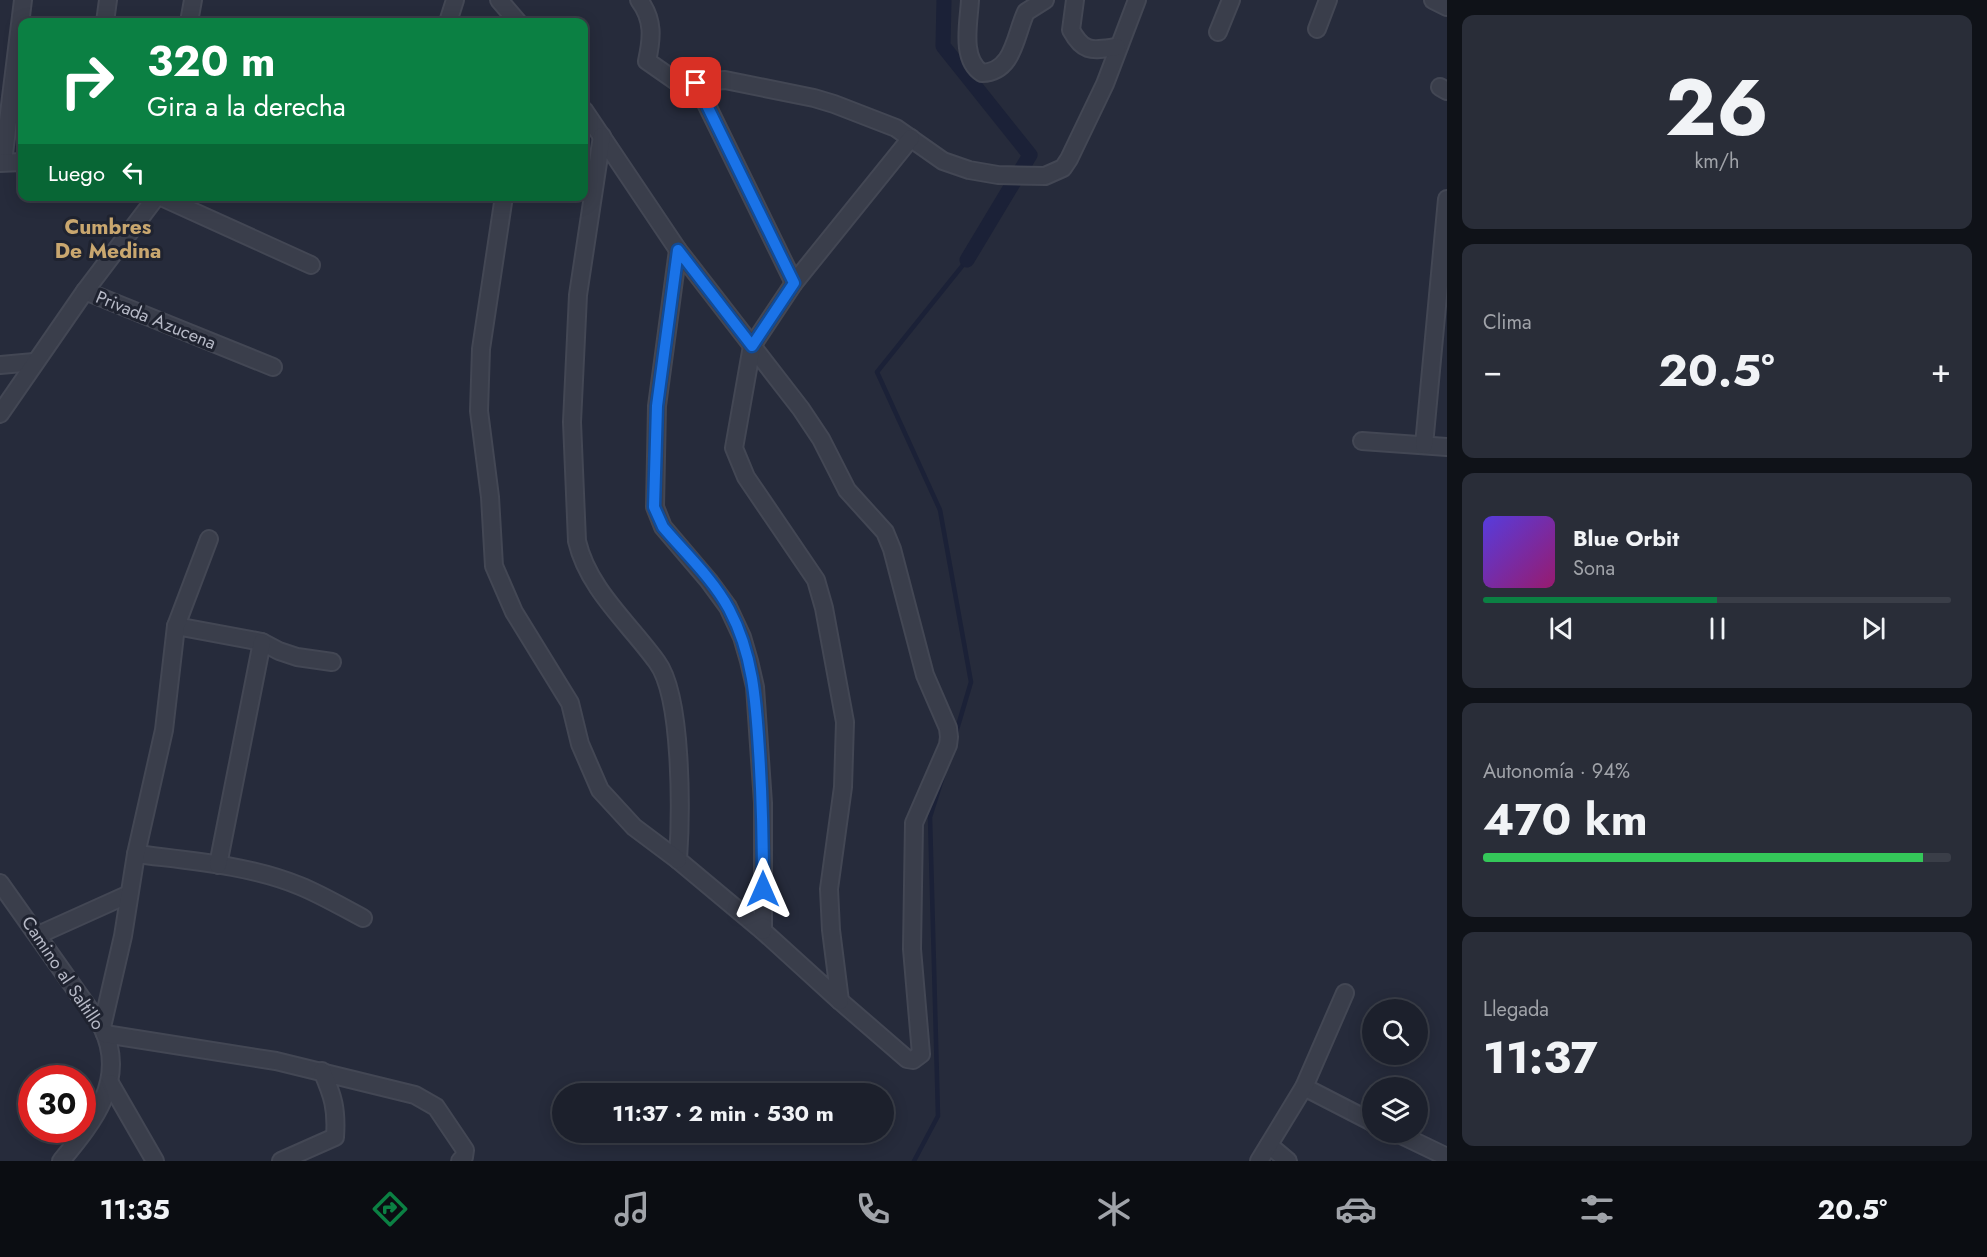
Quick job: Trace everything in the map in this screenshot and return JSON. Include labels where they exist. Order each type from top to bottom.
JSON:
[{"type":"street","points":[[21,18],[23,0]]},
{"type":"street","points":[[106,18],[108,0]]},
{"type":"street","points":[[190,18],[193,0]]},
{"type":"street","points":[[449,18],[456,0]]},
{"type":"street","points":[[499,0],[515,18]]},
{"type":"street","points":[[639,0],[649,17],[652,29],[647,61],[680,84],[724,80],[814,98],[896,128],[943,161],[969,170],[998,175],[1034,177],[1053,173],[1063,168],[1075,149],[1105,84],[1117,47],[1137,0]]},
{"type":"street","points":[[970,0],[969,53],[972,63],[982,73],[989,73],[1003,65],[1014,47],[1026,12],[1045,0]]},
{"type":"street","points":[[1075,0],[1071,30],[1079,44],[1090,50],[1117,47]]},
{"type":"street","points":[[1218,32],[1231,0]]},
{"type":"street","points":[[1317,29],[1328,0]]},
{"type":"street","points":[[1432,0],[1447,7]]},
{"type":"street","points":[[18,39],[2,163],[18,162]]},
{"type":"street","points":[[696,83],[794,283]]},
{"type":"street","points":[[503,201],[481,349],[479,411],[490,497],[494,566],[514,612],[570,703],[580,744],[600,790],[634,827],[678,860],[763,932],[907,1059],[913,1060],[921,1054],[912,949],[914,824],[948,745],[948,728],[925,675],[889,540],[847,490],[821,439],[678,250],[588,116]]},
{"type":"street","points":[[602,136],[578,295],[572,422],[577,541],[580,557],[590,577],[659,664],[669,689],[675,721],[679,799],[678,860]]},
{"type":"street","points":[[840,1001],[831,930],[829,889],[843,787],[844,722],[824,608],[816,580],[746,477],[734,448],[752,346],[794,283],[911,138]]},
{"type":"street","points":[[1424,446],[1443,310],[1447,199]]},
{"type":"street","points":[[0,414],[85,291],[154,201]]},
{"type":"street","points":[[169,201],[311,265]]},
{"type":"street","points":[[678,250],[657,406],[654,507],[663,527],[709,581],[728,608],[742,637],[749,661],[755,687],[763,803],[763,932]]},
{"type":"street","name":"Privada Azucena","points":[[85,291],[273,368]]},
{"type":"street","points":[[0,365],[34,363]]},
{"type":"street","points":[[1362,441],[1447,447]]},
{"type":"street","points":[[209,539],[176,626],[164,730],[136,854],[123,936],[103,1031],[322,1071],[428,1100],[436,1107],[465,1149],[464,1157],[460,1161]]},
{"type":"street","points":[[176,626],[262,642],[297,657],[332,662]]},
{"type":"street","points":[[218,865],[262,642]]},
{"type":"street","points":[[136,854],[218,865],[271,876],[302,886],[363,918]]},
{"type":"street","name":"Camino al Saltillo","points":[[0,884],[39,935],[103,1031],[112,1055],[110,1083],[91,1125],[61,1161]]},
{"type":"street","points":[[39,935],[129,894]]},
{"type":"street","points":[[1259,1161],[1304,1087],[1345,993]]},
{"type":"street","points":[[281,1161],[335,1137],[337,1116],[334,1100],[322,1071]]},
{"type":"street","points":[[110,1083],[155,1161]]},
{"type":"street","points":[[1304,1087],[1362,1117]]},
{"type":"street","points":[[1416,1143],[1447,1159]]},
{"type":"street","points":[[1269,1145],[1288,1161]]},
{"type":"waterway","points":[[944,0],[943,46],[1030,155],[967,260]]},
{"type":"waterway","points":[[955,736],[971,682],[940,510],[877,372],[967,260]]},
{"type":"waterway","points":[[914,1161],[938,1116],[930,817],[943,776]]},
{"type":"district","name":"Cumbres De Medina","points":[[108,239]]},
{"type":"route","points":[[696,83],[794,283],[752,346],[678,250],[657,406],[654,507],[663,527],[709,581],[728,608],[742,637],[755,687],[763,803],[763,889]]}]
